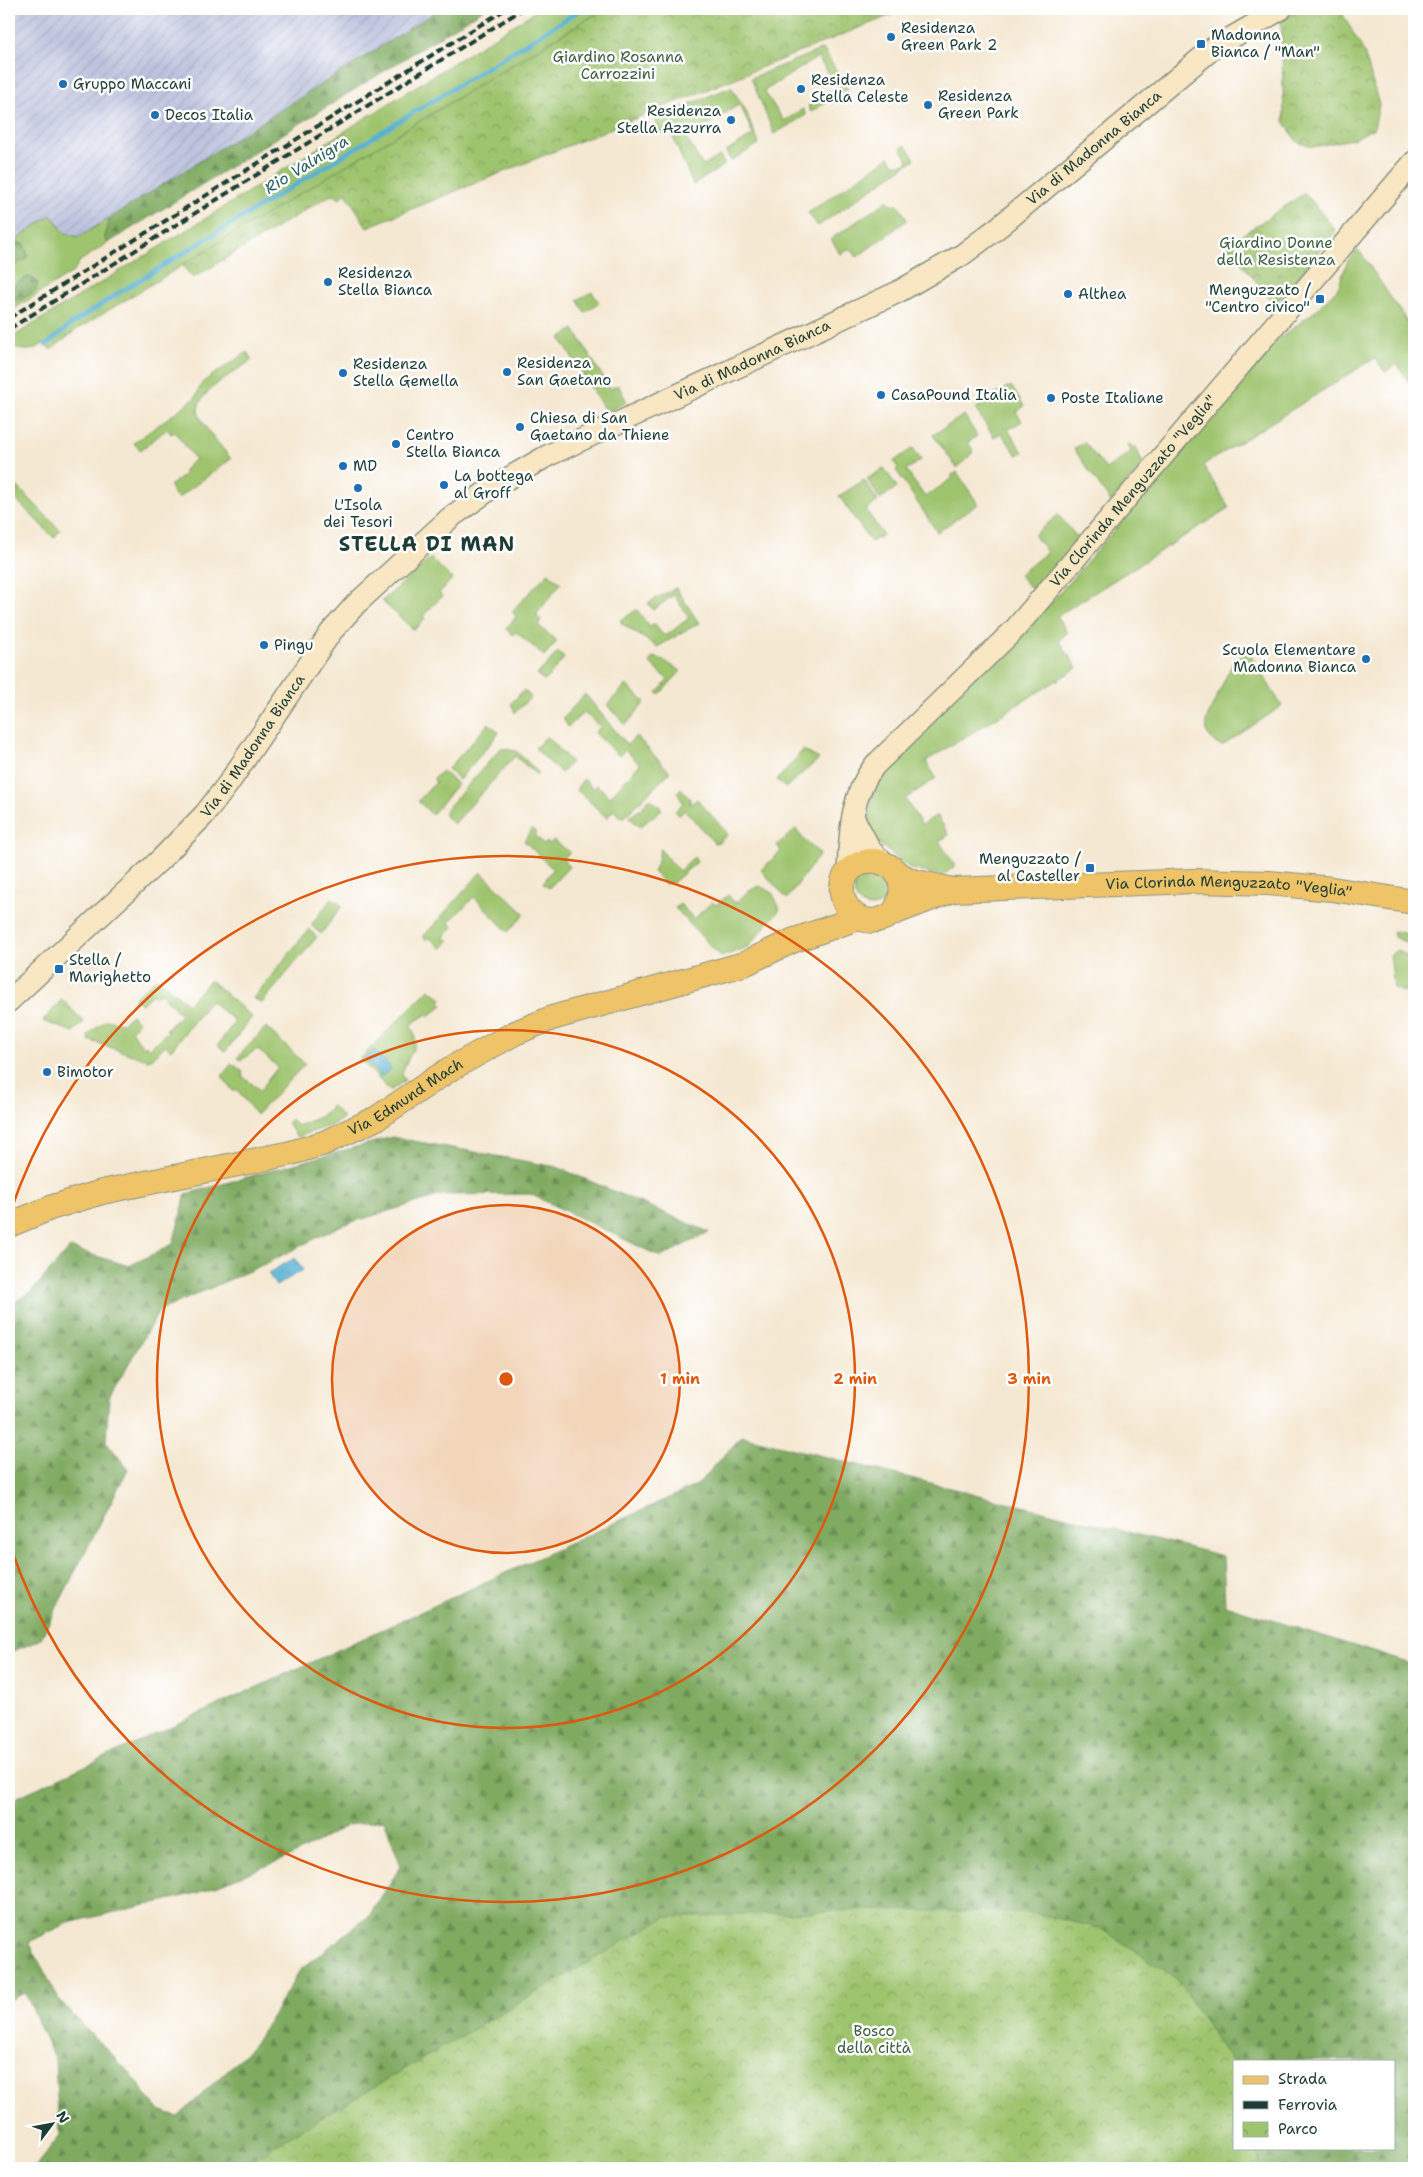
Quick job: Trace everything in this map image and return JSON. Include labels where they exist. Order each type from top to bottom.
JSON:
[{"type":"main road","name":"Via di Madonna Bianca","points":[[9,1001],[160,860],[205,814],[228,784],[331,632],[374,586],[451,517],[493,487],[539,460],[898,292],[962,255],[1015,214],[1212,50],[1282,9]]},
{"type":"main road","name":"Via Clorinda Menguzzato \"Veglia\"","points":[[845,884],[853,817],[860,787],[875,765],[1015,629],[1414,162]]},
{"type":"main road","name":"Via Clorinda Menguzzato \"Veglia\"","points":[[853,817],[871,851],[891,868],[912,881],[953,890],[1195,881],[1269,883],[1414,902]]},
{"type":"main road","name":"Via Clorinda Menguzzato \"Veglia\"","points":[[845,884],[855,866],[865,861],[891,868]]},
{"type":"main road","points":[[891,868],[902,890],[902,898],[893,913]]},
{"type":"main road","points":[[845,884],[845,904],[858,918]]},
{"type":"main road","name":"Via Edmund Mach","points":[[792,941],[845,884]]},
{"type":"main road","name":"Via Clorinda Menguzzato \"Veglia\"","points":[[858,918],[877,921],[953,890]]},
{"type":"main road","name":"Via Edmund Mach","points":[[9,1225],[53,1207],[102,1192],[290,1153],[324,1144],[377,1118],[450,1069],[515,1033],[552,1018],[744,964],[792,941],[858,918]]},
{"type":"shaded area","points":[[9,9],[440,9],[79,238],[65,233],[51,216],[9,245]]},
{"type":"green space","points":[[440,9],[484,9],[108,243],[105,238],[110,218]]},
{"type":"green space","points":[[539,9],[604,9],[76,330],[51,350],[44,343],[31,350],[23,350],[10,343],[9,339],[216,212]]},
{"type":"green space","name":"Giardino Rosanna Carrozzini","points":[[604,9],[906,9],[367,227],[345,192],[339,199],[335,195],[329,196],[193,278],[182,265]]},
{"type":"green space","points":[[1308,9],[1337,9],[1342,13],[1364,52],[1379,105],[1374,128],[1356,138],[1313,147],[1297,142],[1284,121],[1281,17]]},
{"type":"green space","points":[[823,49],[848,89],[811,112],[808,106],[837,87],[818,57],[764,91],[784,121],[803,109],[806,115],[774,134],[751,78]]},
{"type":"green space","points":[[731,87],[745,109],[759,144],[731,161],[726,152],[753,135],[740,104],[686,138],[703,166],[720,156],[725,165],[693,185],[670,130],[660,133],[654,119]]},
{"type":"green space","points":[[905,145],[915,159],[818,226],[808,213],[889,157],[894,164],[905,164],[908,160],[901,148]]},
{"type":"green space","name":"Giardino Donne della Resistenza","points":[[1305,193],[1336,231],[1275,305],[1227,245]]},
{"type":"green space","points":[[887,201],[895,206],[898,204],[907,220],[857,257],[851,249],[840,254],[831,239]]},
{"type":"green space","points":[[51,215],[65,233],[79,237],[110,218],[105,237],[108,243],[80,261],[73,272],[9,312],[9,245]]},
{"type":"green space","points":[[17,242],[24,245],[28,255],[25,260],[14,265],[9,260],[9,248]]},
{"type":"green space","points":[[1357,250],[1361,253],[1414,332],[1414,390],[1397,364],[1385,372],[1375,358],[1203,465],[1229,508],[1057,616],[1067,633],[1059,640],[1077,668],[926,761],[936,778],[905,799],[922,825],[937,815],[949,835],[939,841],[955,866],[942,876],[911,869],[880,845],[872,831],[869,817],[875,781],[965,686],[1032,627],[1039,616],[1113,532],[1152,482],[1266,349],[1314,312],[1338,288],[1348,260]]},
{"type":"green space","points":[[30,276],[38,283],[36,290],[21,300],[14,300],[11,295],[15,284]]},
{"type":"green space","points":[[592,292],[599,303],[585,312],[577,300]]},
{"type":"green space","points":[[574,329],[610,389],[618,385],[627,402],[606,412],[560,338]]},
{"type":"green space","points":[[247,352],[252,360],[217,384],[202,399],[198,407],[199,415],[205,426],[231,459],[178,498],[170,486],[184,475],[184,470],[195,459],[175,432],[171,434],[167,429],[142,449],[139,449],[134,443],[195,398],[202,383]]},
{"type":"green space","points":[[1007,387],[1012,387],[1024,406],[1016,412],[1022,421],[1008,430],[1023,452],[1017,455],[1001,433],[994,437],[975,409]]},
{"type":"green space","points":[[964,415],[977,436],[968,442],[974,452],[957,468],[933,435]]},
{"type":"green space","points":[[1084,442],[1106,469],[1131,452],[1127,446],[1130,444],[1132,448],[1135,446],[1143,463],[1111,502],[1074,449]]},
{"type":"green space","points":[[913,448],[921,460],[906,470],[925,497],[953,478],[951,476],[957,472],[978,504],[937,532],[896,470],[898,468],[894,461]]},
{"type":"green space","points":[[884,468],[897,487],[880,499],[867,479]]},
{"type":"green space","points":[[10,479],[60,530],[54,538],[9,493]]},
{"type":"green space","points":[[864,480],[878,501],[866,510],[883,535],[871,542],[839,496]]},
{"type":"green space","points":[[1058,515],[1079,539],[1040,586],[1036,584],[1032,589],[1019,575],[1047,552],[1034,535]]},
{"type":"green space","points":[[431,558],[452,579],[439,593],[442,596],[423,616],[425,619],[414,630],[382,601]]},
{"type":"green space","points":[[548,573],[561,583],[536,615],[541,620],[538,625],[557,641],[544,656],[516,632],[513,635],[506,629],[516,617],[512,611]]},
{"type":"green space","points":[[676,588],[699,623],[657,647],[621,623],[621,620],[637,610],[650,627],[654,624],[663,635],[667,635],[689,618],[674,595],[653,610],[648,603]]},
{"type":"green space","points":[[1248,651],[1282,706],[1222,746],[1215,743],[1207,733],[1206,720],[1234,660]]},
{"type":"green space","points":[[558,652],[564,658],[545,681],[537,675]]},
{"type":"green space","points":[[653,657],[661,659],[681,671],[659,695],[657,693],[668,680],[649,662]]},
{"type":"green space","points":[[626,685],[645,702],[626,725],[607,705]]},
{"type":"green space","points":[[524,690],[531,697],[515,713],[511,703]]},
{"type":"green space","points":[[585,694],[627,745],[636,736],[670,772],[622,819],[613,810],[607,818],[576,789],[584,779],[593,789],[597,785],[610,797],[640,764],[625,750],[619,756],[595,733],[600,727],[584,712],[568,727],[563,718]]},
{"type":"green space","points":[[489,723],[499,733],[459,780],[448,769]]},
{"type":"green space","points":[[547,736],[571,762],[561,773],[535,748]]},
{"type":"green space","points":[[501,748],[516,751],[539,773],[537,775],[515,756],[454,824],[445,816],[445,811]]},
{"type":"green space","points":[[803,750],[819,759],[785,788],[777,780]]},
{"type":"green space","points":[[442,771],[457,784],[432,815],[418,801],[436,782],[433,779]]},
{"type":"green space","points":[[681,788],[690,799],[690,805],[697,799],[728,834],[719,842],[714,843],[685,810],[679,815],[675,811],[683,803],[677,792]]},
{"type":"green space","points":[[650,798],[662,809],[640,827],[629,817],[644,807],[643,805]]},
{"type":"green space","points":[[532,829],[536,832],[536,837],[544,844],[547,842],[550,844],[553,840],[570,852],[563,859],[569,867],[549,888],[543,883],[553,869],[524,841]]},
{"type":"green space","points":[[796,829],[804,840],[820,854],[787,899],[761,870],[781,851],[777,845]]},
{"type":"green space","points":[[660,849],[679,871],[694,857],[697,862],[674,882],[665,884],[653,872]]},
{"type":"green space","points":[[481,872],[525,914],[508,932],[474,897],[449,922],[453,927],[444,937],[449,941],[442,949],[429,937],[426,940],[423,937]]},
{"type":"green space","points":[[871,873],[883,878],[888,890],[883,902],[871,907],[859,902],[854,890],[859,878]]},
{"type":"green space","points":[[759,886],[772,892],[780,909],[748,947],[721,957],[675,908],[680,904],[694,919],[712,902],[716,905],[728,895],[735,903],[749,891]]},
{"type":"green space","points":[[332,898],[342,906],[321,934],[311,925]]},
{"type":"green space","points":[[309,929],[317,937],[262,1003],[253,998]]},
{"type":"green space","points":[[1393,931],[1414,935],[1414,946],[1394,937]]},
{"type":"green space","points":[[1397,950],[1414,960],[1414,985],[1404,992],[1394,988],[1390,955]]},
{"type":"green space","points":[[157,978],[188,1004],[210,980],[252,1017],[225,1052],[218,1045],[235,1021],[210,1001],[171,1050],[165,1045],[153,1058],[147,1060],[89,1040],[88,1035],[106,1020],[122,1023],[132,1015],[139,1022],[131,1030],[143,1047],[146,1045],[149,1049],[181,1015],[161,993],[157,996],[151,995],[142,1004],[133,999]]},
{"type":"green space","points":[[429,989],[442,999],[440,1002],[443,1005],[429,1016],[427,1014],[410,1025],[414,1032],[415,1044],[402,1075],[405,1080],[390,1091],[360,1059]]},
{"type":"green space","points":[[62,999],[84,1022],[73,1032],[43,1021]]},
{"type":"green space","points":[[266,1027],[305,1064],[256,1115],[237,1089],[233,1091],[222,1076],[232,1063],[243,1072],[242,1076],[260,1090],[278,1067],[257,1049],[241,1060],[237,1058]]},
{"type":"green space","points":[[332,1106],[344,1118],[332,1125],[297,1137],[287,1123],[291,1119],[297,1126],[320,1117]]},
{"type":"green space","points":[[392,1137],[557,1167],[709,1232],[661,1257],[530,1194],[442,1195],[342,1225],[267,1263],[159,1311],[109,1398],[106,1441],[128,1469],[40,1640],[9,1653],[9,1305],[30,1293],[70,1248],[129,1266],[173,1244],[186,1194]]},
{"type":"green space","points":[[742,1436],[1223,1556],[1225,1605],[1414,1665],[1414,2168],[34,2168],[59,2136],[55,2060],[25,1993],[9,2000],[9,1801],[697,1485]],"holes":[[[384,1820],[401,1866],[369,1916],[300,1970],[255,2044],[178,2117],[157,2109],[130,2073],[58,1998],[29,1942],[68,1923],[198,1893],[289,1857],[348,1825]]]},
{"type":"green space","name":"Bosco della città","points":[[867,1910],[1027,1912],[1101,1928],[1177,1979],[1233,2065],[1233,2150],[1257,2150],[1260,2168],[244,2168],[278,2143],[666,1917]]},
{"type":"water","points":[[374,1050],[391,1068],[381,1077],[365,1059]]},
{"type":"water","points":[[295,1258],[303,1270],[276,1286],[268,1273]]},
{"type":"waterway","name":"Rio Valnigra","points":[[46,345],[73,323],[125,289],[582,9]]},
{"type":"railway","points":[[9,318],[506,9]]},
{"type":"railway","points":[[9,329],[523,9]]},
{"type":"place","name":"Residenza Green Park 2","points":[[891,37]]},
{"type":"place","name":"Madonna Bianca / \"Man\"","points":[[1201,44]]},
{"type":"place","name":"Gruppo Maccani","points":[[63,84]]},
{"type":"place","name":"Residenza Stella Celeste","points":[[801,89]]},
{"type":"place","name":"Residenza Green Park","points":[[928,105]]},
{"type":"place","name":"Decos Italia","points":[[155,115]]},
{"type":"place","name":"Residenza Stella Azzurra","points":[[731,120]]},
{"type":"place","name":"Residenza Stella Bianca","points":[[328,282]]},
{"type":"place","name":"Althea","points":[[1068,294]]},
{"type":"place","name":"Menguzzato / \"Centro civico\"","points":[[1320,299]]},
{"type":"place","name":"Residenza San Gaetano","points":[[507,372]]},
{"type":"place","name":"Residenza Stella Gemella","points":[[343,373]]},
{"type":"place","name":"CasaPound Italia","points":[[881,395]]},
{"type":"place","name":"Poste Italiane","points":[[1051,398]]},
{"type":"place","name":"Chiesa di San Gaetano da Thiene","points":[[520,427]]},
{"type":"place","name":"Centro Stella Bianca","points":[[396,444]]},
{"type":"place","name":"MD","points":[[343,466]]},
{"type":"place","name":"La bottega al Groff","points":[[444,485]]},
{"type":"place","name":"L'Isola dei Tesori","points":[[358,488]]},
{"type":"place","name":"Pingu","points":[[264,645]]},
{"type":"place","name":"Scuola Elementare Madonna Bianca","points":[[1366,659]]},
{"type":"place","name":"Menguzzato / al Casteller","points":[[1090,868]]},
{"type":"place","name":"Stella / Marighetto","points":[[59,969]]},
{"type":"place","name":"Bimotor","points":[[47,1072]]},
{"type":"district","name":"STELLA DI MAN","points":[[427,544]]}]
